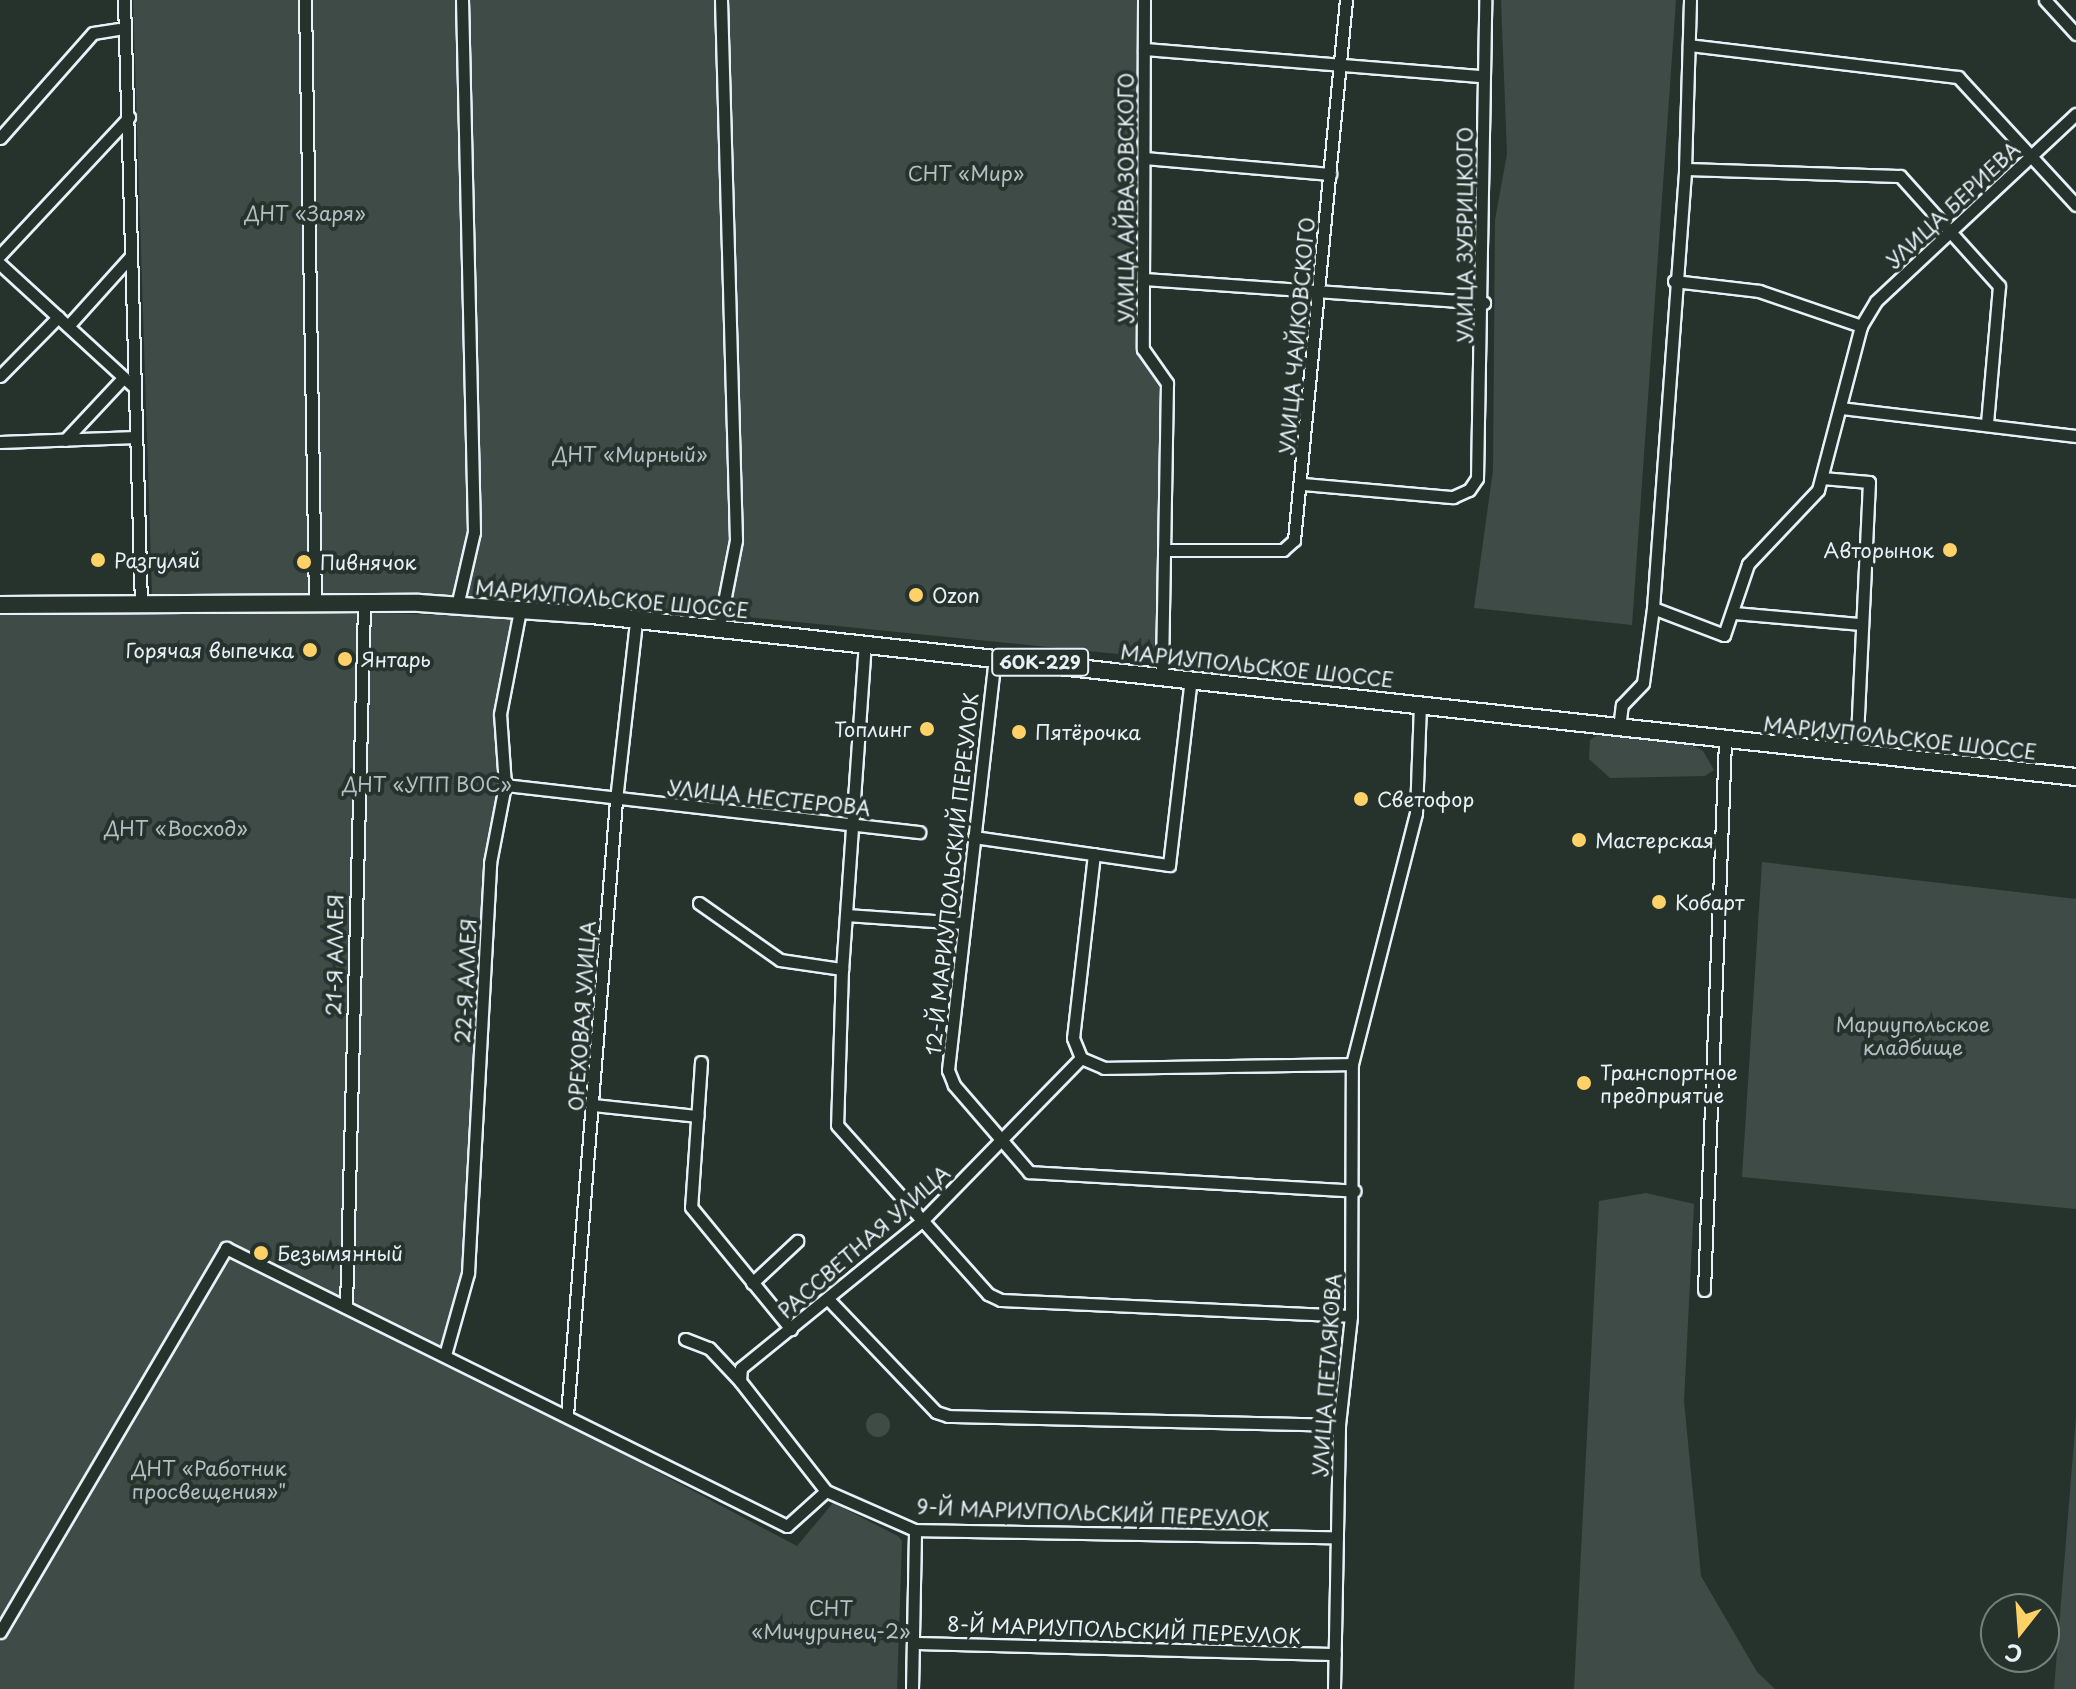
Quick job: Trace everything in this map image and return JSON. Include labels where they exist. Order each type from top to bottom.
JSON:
[{"type":"main road","name":"МАРИУПОЛЬСКОЕ ШОССЕ","points":[[0,605],[364,604],[520,610],[865,642],[2076,777]]},
{"type":"street","points":[[124,0],[141,605]]},
{"type":"street","points":[[305,0],[315,604]]},
{"type":"street","points":[[457,606],[474,532],[462,0]]},
{"type":"street","points":[[719,627],[736,540],[721,0]]},
{"type":"street","name":"УЛИЦА АЙВАЗОВСКОГО","points":[[1144,0],[1143,349],[1167,383],[1162,676]]},
{"type":"street","name":"УЛИЦА ЧАЙКОВСКОГО","points":[[1164,550],[1283,550],[1294,540],[1303,484],[1346,0]]},
{"type":"street","name":"УЛИЦА ЗУБРИЦКОГО","points":[[1303,484],[1453,497],[1469,490],[1479,469],[1484,303],[1485,0]]},
{"type":"street","points":[[1619,728],[1622,705],[1643,683],[1653,608],[1674,281],[1685,169],[1690,0]]},
{"type":"street","points":[[2045,0],[2076,34]]},
{"type":"street","points":[[0,138],[93,33],[118,29]]},
{"type":"street","points":[[1689,45],[1958,77],[2076,205]]},
{"type":"street","points":[[1144,49],[1483,76]]},
{"type":"street","name":"УЛИЦА БЕРИЕВА","points":[[1861,326],[1876,301],[2076,114]]},
{"type":"street","points":[[0,255],[129,117]]},
{"type":"street","points":[[1144,158],[1330,174]]},
{"type":"street","points":[[1685,169],[1900,176],[1999,286],[1987,423]]},
{"type":"street","points":[[68,326],[131,256]]},
{"type":"street","points":[[0,264],[134,387]]},
{"type":"street","points":[[1144,279],[1318,295],[1484,303]]},
{"type":"street","points":[[1653,608],[1724,635],[1734,613],[1748,564],[1818,490],[1861,326],[1759,291],[1674,281]]},
{"type":"street","points":[[0,376],[58,317]]},
{"type":"street","points":[[65,440],[123,378]]},
{"type":"street","points":[[1841,408],[2076,436]]},
{"type":"street","points":[[0,442],[136,437]]},
{"type":"street","points":[[1822,478],[1869,482],[1859,624],[1856,754]]},
{"type":"street","name":"21-Я АЛЛЕЯ","points":[[346,1307],[364,604]]},
{"type":"street","name":"22-Я АЛЛЕЯ","points":[[445,1355],[468,1273],[490,863],[505,785],[498,740],[500,714],[520,610]]},
{"type":"street","points":[[1734,613],[1859,624]]},
{"type":"street","name":"ОРЕХОВАЯ УЛИЦА","points":[[567,1415],[616,800],[636,621]]},
{"type":"street","points":[[865,642],[842,969],[837,1125],[988,1294],[1001,1300],[1351,1316]]},
{"type":"street","name":"12-Й МАРИУПОЛЬСКИЙ ПЕРЕУЛОК","points":[[995,657],[948,1070],[1001,1144],[1029,1172],[1047,1175],[1076,1171],[1354,1191]]},
{"type":"street","points":[[974,837],[1169,865],[1191,679]]},
{"type":"street","name":"УЛИЦА ПЕТЛЯКОВА","points":[[1334,1689],[1339,1425],[1351,1316],[1354,1191],[1352,1064],[1416,813],[1420,705]]},
{"type":"street","points":[[1704,1290],[1725,740]]},
{"type":"street","name":"УЛИЦА НЕСТЕРОВА","points":[[505,785],[919,832]]},
{"type":"street","points":[[1094,854],[1073,1038],[1081,1058],[1104,1068],[1352,1064]]},
{"type":"street","points":[[699,903],[780,960],[842,969]]},
{"type":"street","points":[[846,915],[963,923]]},
{"type":"street","name":"РАССВЕТНАЯ УЛИЦА","points":[[740,1381],[741,1368],[922,1221],[1001,1144],[1081,1058]]},
{"type":"street","points":[[701,1062],[691,1207],[791,1329]]},
{"type":"street","points":[[594,1105],[697,1116]]},
{"type":"street","points":[[752,1283],[797,1241]]},
{"type":"street","points":[[0,1632],[226,1248],[787,1526],[826,1491]]},
{"type":"street","points":[[828,1299],[936,1412],[948,1416],[1339,1425]]},
{"type":"street","name":"9-Й МАРИУПОЛЬСКИЙ ПЕРЕУЛОК","points":[[685,1339],[709,1348],[740,1381],[826,1491],[915,1530],[1337,1537]]},
{"type":"street","points":[[912,1689],[915,1530]]},
{"type":"street","name":"8-Й МАРИУПОЛЬСКИЙ ПЕРЕУЛОК","points":[[913,1643],[1335,1654]]},
{"type":"green space","points":[[133,0],[1140,0],[1142,350],[1165,383],[1158,658],[557,598],[152,595]]},
{"type":"green space","points":[[1501,0],[1676,0],[1632,625],[1474,608],[1493,470],[1495,220],[1507,154]]},
{"type":"green space","points":[[358,612],[519,618],[500,715],[500,785],[490,863],[468,1273],[446,1360],[797,1546],[833,1503],[898,1536],[902,1541],[897,1689],[0,1689],[0,614]]},
{"type":"green space","points":[[1598,735],[1692,745],[1703,751],[1714,770],[1705,776],[1610,778],[1589,759],[1590,740]]},
{"type":"green space","name":"Мариупольское кладбище","points":[[1762,862],[2076,899],[2076,1209],[1742,1177]]},
{"type":"green space","points":[[1646,1193],[1694,1204],[1684,1401],[1701,1576],[1757,1672],[1775,1689],[1574,1689],[1599,1201]]},
{"type":"green space","points":[[878,1413],[886,1417],[890,1425],[886,1433],[878,1437],[870,1433],[866,1425],[870,1417]]},
{"type":"green space","points":[[2076,1417],[2076,1689],[2054,1689],[2055,1673],[2060,1673],[2060,1615]]},
{"type":"place","name":"Авторынок","points":[[1950,550]]},
{"type":"place","name":"Разгуляй","points":[[98,560]]},
{"type":"place","name":"Пивнячок","points":[[304,562]]},
{"type":"place","name":"Ozon","points":[[916,595]]},
{"type":"place","name":"Горячая выпечка","points":[[310,650]]},
{"type":"place","name":"Янтарь","points":[[345,659]]},
{"type":"place","name":"Топлинг","points":[[927,729]]},
{"type":"place","name":"Пятёрочка","points":[[1019,732]]},
{"type":"place","name":"Светофор","points":[[1361,799]]},
{"type":"place","name":"Мастерская","points":[[1579,840]]},
{"type":"place","name":"Кобарт","points":[[1659,902]]},
{"type":"place","name":"Транспортное предприятие","points":[[1584,1083]]},
{"type":"place","name":"Безымянный","points":[[261,1253]]},
{"type":"park label","name":"СНТ «Мир»","points":[[966,173]]},
{"type":"park label","name":"ДНТ «Заря»","points":[[305,213]]},
{"type":"park label","name":"ДНТ «Мирный»","points":[[630,454]]},
{"type":"park label","name":"ДНТ «УПП ВОС»","points":[[427,784]]},
{"type":"park label","name":"ДНТ «Восход»","points":[[176,828]]},
{"type":"park label","name":"ДНТ «Работник просвещения»\"","points":[[209,1480]]},
{"type":"park label","name":"СНТ «Мичуринец-2»","points":[[831,1620]]}]
